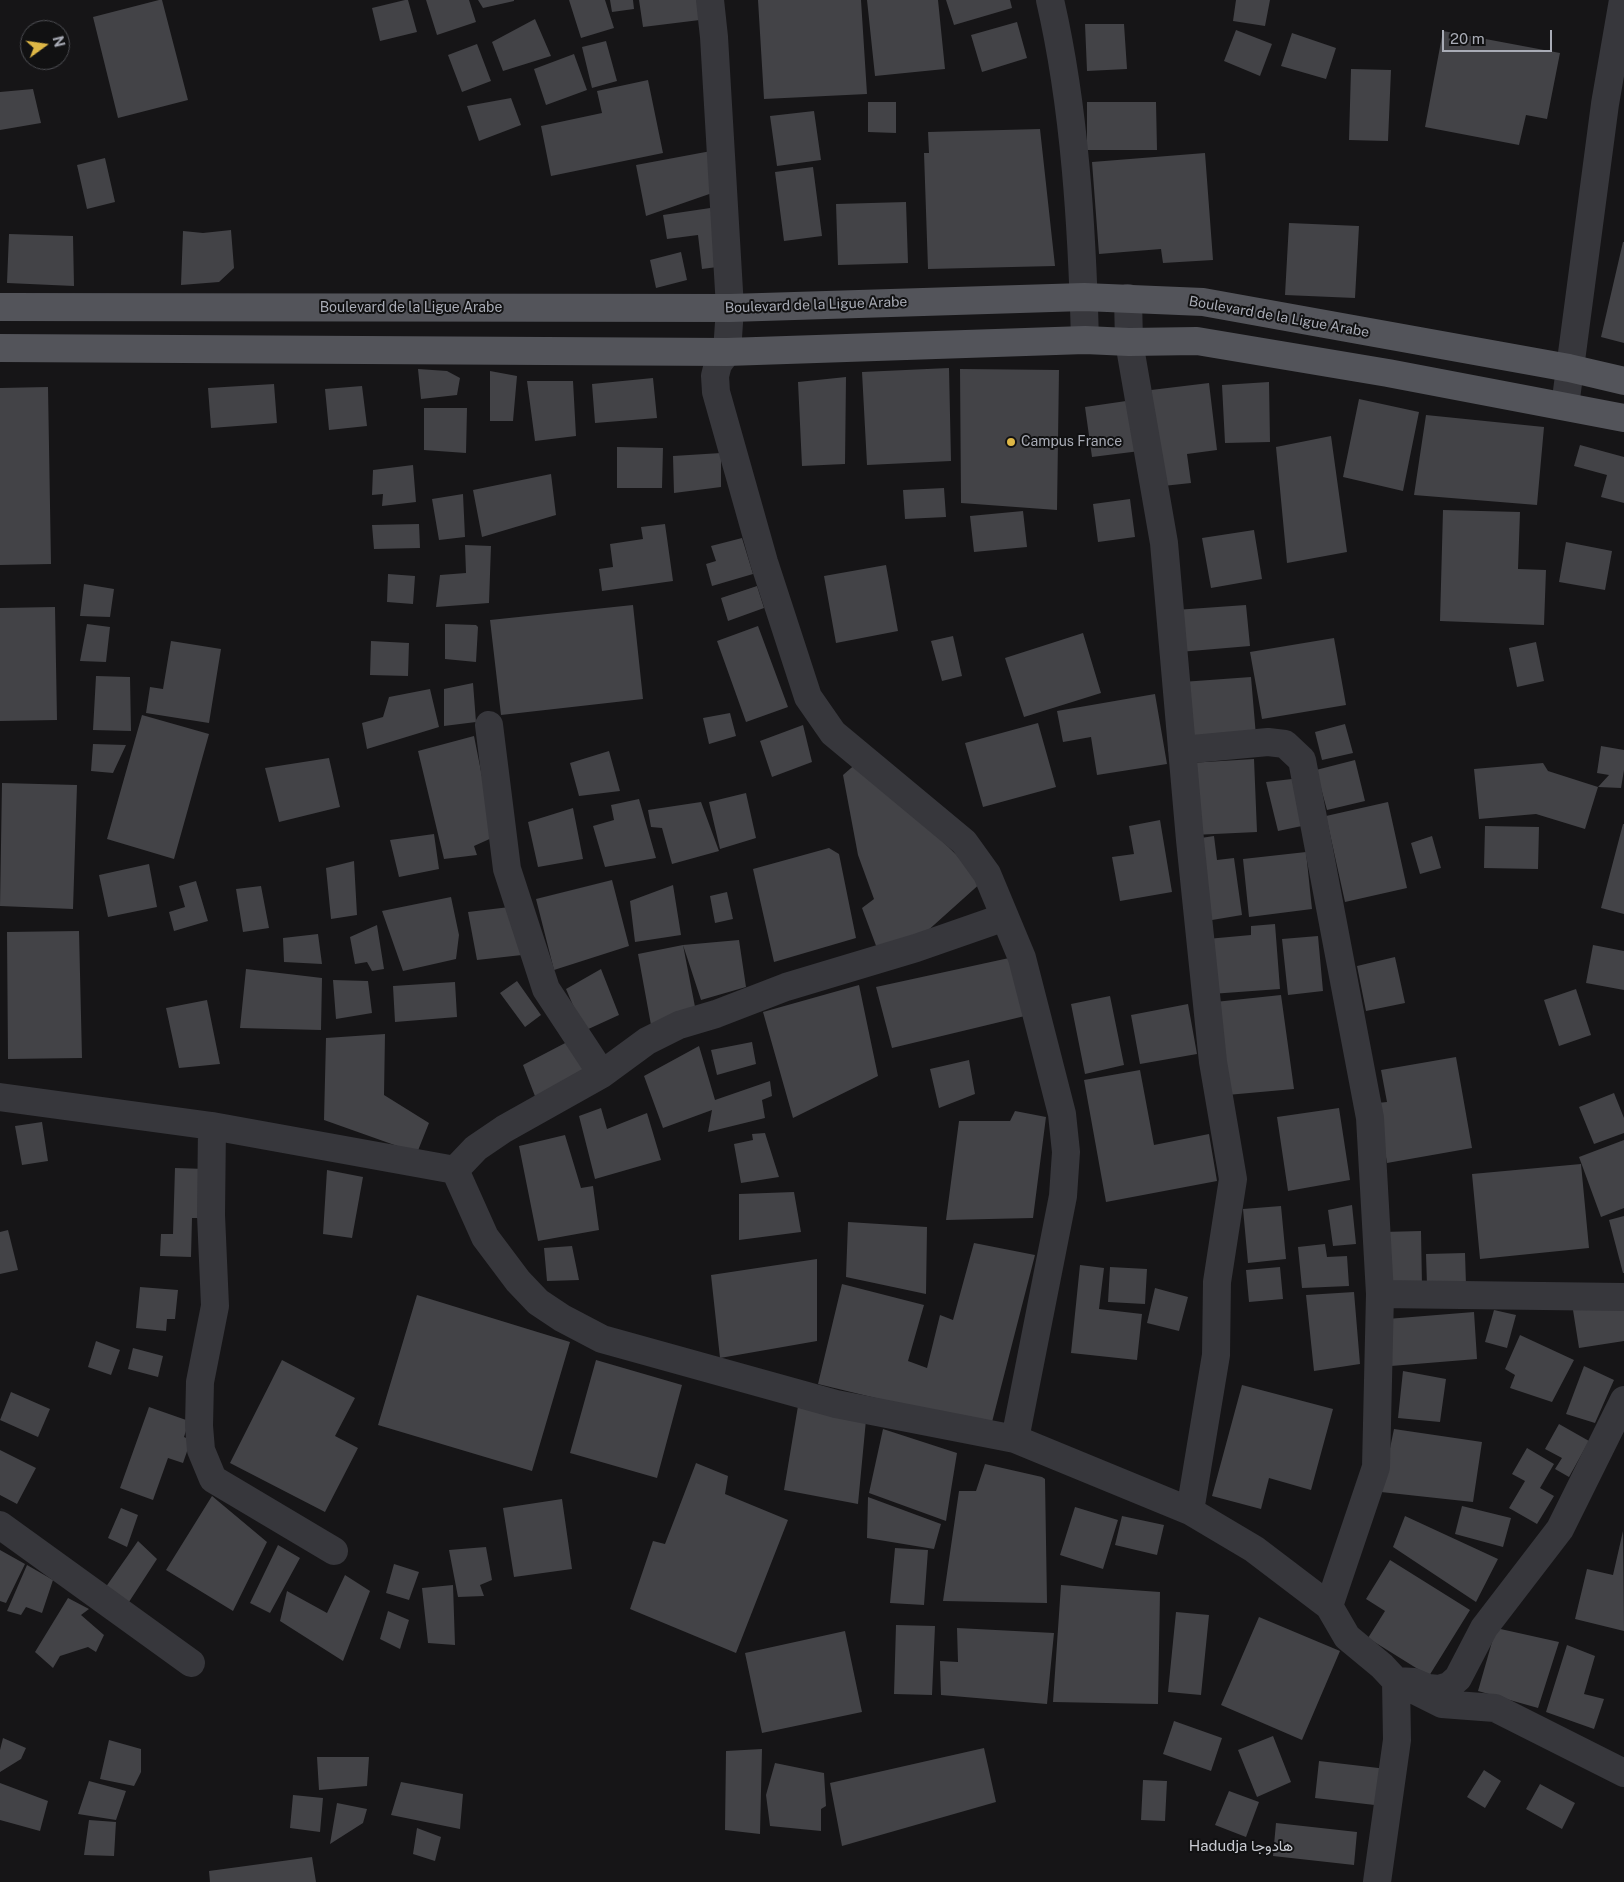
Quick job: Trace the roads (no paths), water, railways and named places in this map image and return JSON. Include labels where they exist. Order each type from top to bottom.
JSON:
[{"type":"main road","name":"Boulevard de la Ligue Arabe","points":[[0,307],[730,308],[1084,297],[1128,298],[1203,302],[1569,368],[1624,381]]},
{"type":"main road","points":[[0,348],[727,352],[1085,340],[1129,342],[1197,341],[1388,373],[1624,418]]},
{"type":"street","points":[[710,0],[714,38],[730,308],[727,352],[718,364],[715,376],[716,392],[764,562],[808,696],[833,733],[964,842],[987,874],[1022,958],[1062,1114],[1066,1152],[1063,1196],[1015,1439]]},
{"type":"street","points":[[1050,0],[1062,63],[1074,160],[1084,297],[1085,340]]},
{"type":"street","points":[[1565,406],[1605,104],[1623,0]]},
{"type":"street","points":[[1128,298],[1129,342],[1164,543],[1182,750],[1213,1062],[1232,1179],[1217,1282],[1216,1355],[1190,1511]]},
{"type":"street","points":[[489,725],[507,869],[546,989],[602,1074]]},
{"type":"street","points":[[1182,750],[1268,742],[1285,744],[1302,760],[1370,1118],[1380,1294],[1376,1466],[1329,1606]]},
{"type":"street","points":[[455,1170],[476,1148],[504,1129],[602,1074],[647,1041],[679,1025],[716,1014],[786,987],[916,948],[1005,917]]},
{"type":"street","points":[[0,1097],[212,1126],[455,1170]]},
{"type":"street","points":[[212,1126],[211,1215],[215,1306],[200,1382],[199,1426],[201,1450],[214,1479],[334,1551]]},
{"type":"street","points":[[455,1170],[485,1237],[518,1281],[538,1302],[562,1318],[602,1339],[836,1404],[1015,1439],[1190,1511],[1254,1549],[1329,1606],[1347,1637],[1382,1666],[1396,1681],[1442,1704],[1495,1708],[1624,1773]]},
{"type":"street","points":[[1380,1294],[1624,1297]]},
{"type":"street","points":[[1396,1681],[1414,1682],[1428,1688],[1439,1689],[1449,1686],[1458,1678],[1484,1628],[1560,1529],[1624,1400]]},
{"type":"street","points":[[0,1525],[191,1663]]},
{"type":"street","points":[[1377,1882],[1397,1740],[1396,1681]]},
{"type":"place","name":"Campus France","points":[[1011,442]]},
{"type":"district","name":"Hadudja هادوجا","points":[[1241,1846]]}]
